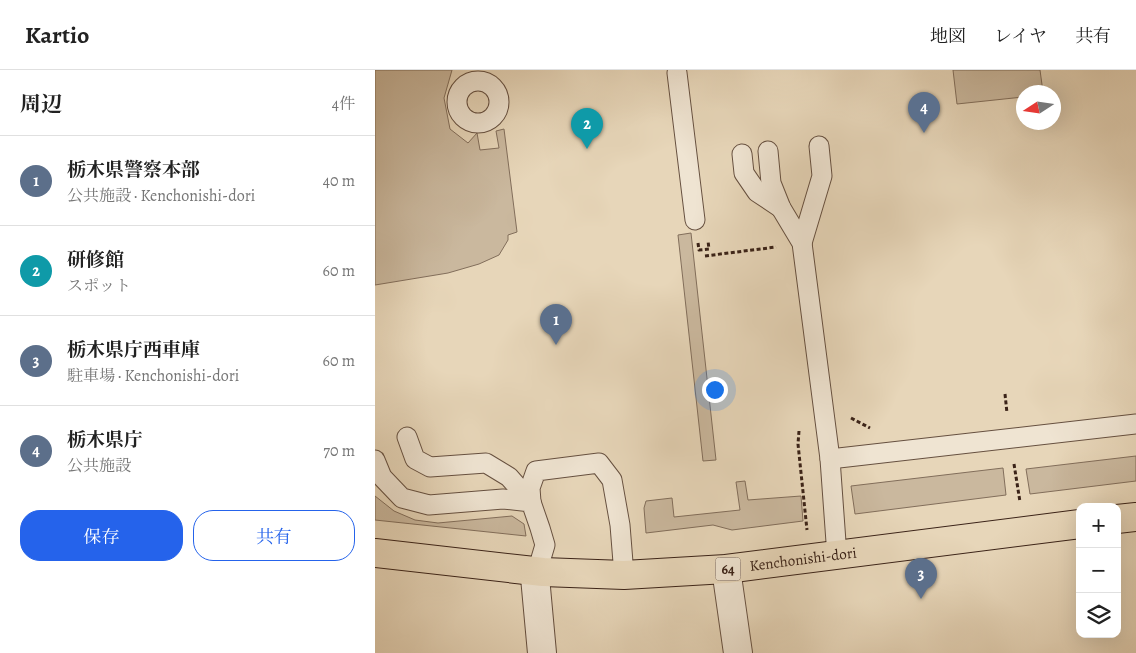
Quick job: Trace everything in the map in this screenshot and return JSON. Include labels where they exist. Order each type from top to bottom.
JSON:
[{"type":"main road","points":[[1121,519],[1136,517]]},
{"type":"main road","name":"Kenchonishi-dori","points":[[375,553],[537,572],[624,575],[727,569],[1076,525]]},
{"type":"street","points":[[727,569],[738,653]]},
{"type":"street","points":[[537,572],[535,576],[542,653]]},
{"type":"lane","points":[[677,73],[695,220]]},
{"type":"lane","points":[[802,244],[822,176],[819,146]]},
{"type":"lane","points":[[768,151],[771,182],[781,208],[802,244],[830,459],[837,556]]},
{"type":"lane","points":[[742,154],[744,172],[757,192],[781,208]]},
{"type":"lane","points":[[830,459],[1136,424]]},
{"type":"lane","points":[[407,437],[415,460],[430,467],[486,463],[509,477],[531,502]]},
{"type":"lane","points":[[375,460],[382,477],[402,498],[429,504],[503,499],[531,502]]},
{"type":"lane","points":[[537,572],[545,545],[531,502],[530,488],[536,471],[599,463],[613,480],[620,525],[624,575]]},
{"type":"path","points":[[705,256],[802,244]]},
{"type":"path","points":[[850,418],[870,428]]},
{"type":"path","points":[[800,428],[799,444],[807,531]]},
{"type":"shaded area","points":[[375,70],[452,70],[444,98],[450,129],[468,143],[477,133],[480,150],[499,148],[496,131],[504,129],[517,232],[508,235],[508,240],[499,255],[479,264],[448,273],[375,285]]},
{"type":"shaded area","points":[[953,70],[1040,70],[1042,85],[1016,85],[1016,98],[957,104]]},
{"type":"shaded area","points":[[691,233],[716,460],[703,461],[678,235]]},
{"type":"shaded area","points":[[1136,456],[1136,481],[1030,494],[1026,469]]},
{"type":"shaded area","points":[[1003,468],[1006,495],[855,514],[851,486]]},
{"type":"shaded area","points":[[745,481],[748,500],[801,496],[803,521],[732,530],[713,525],[646,533],[644,508],[646,501],[672,498],[674,517],[740,510],[736,482]]},
{"type":"shaded area","points":[[375,496],[394,511],[415,520],[438,523],[512,516],[524,524],[526,536],[375,520]]},
{"type":"place","name":"栃木県庁","points":[[924,133]]},
{"type":"place","name":"研修館","points":[[587,149]]},
{"type":"place","name":"栃木県警察本部","points":[[556,345]]},
{"type":"place","name":"栃木県庁西車庫","points":[[921,599]]}]
